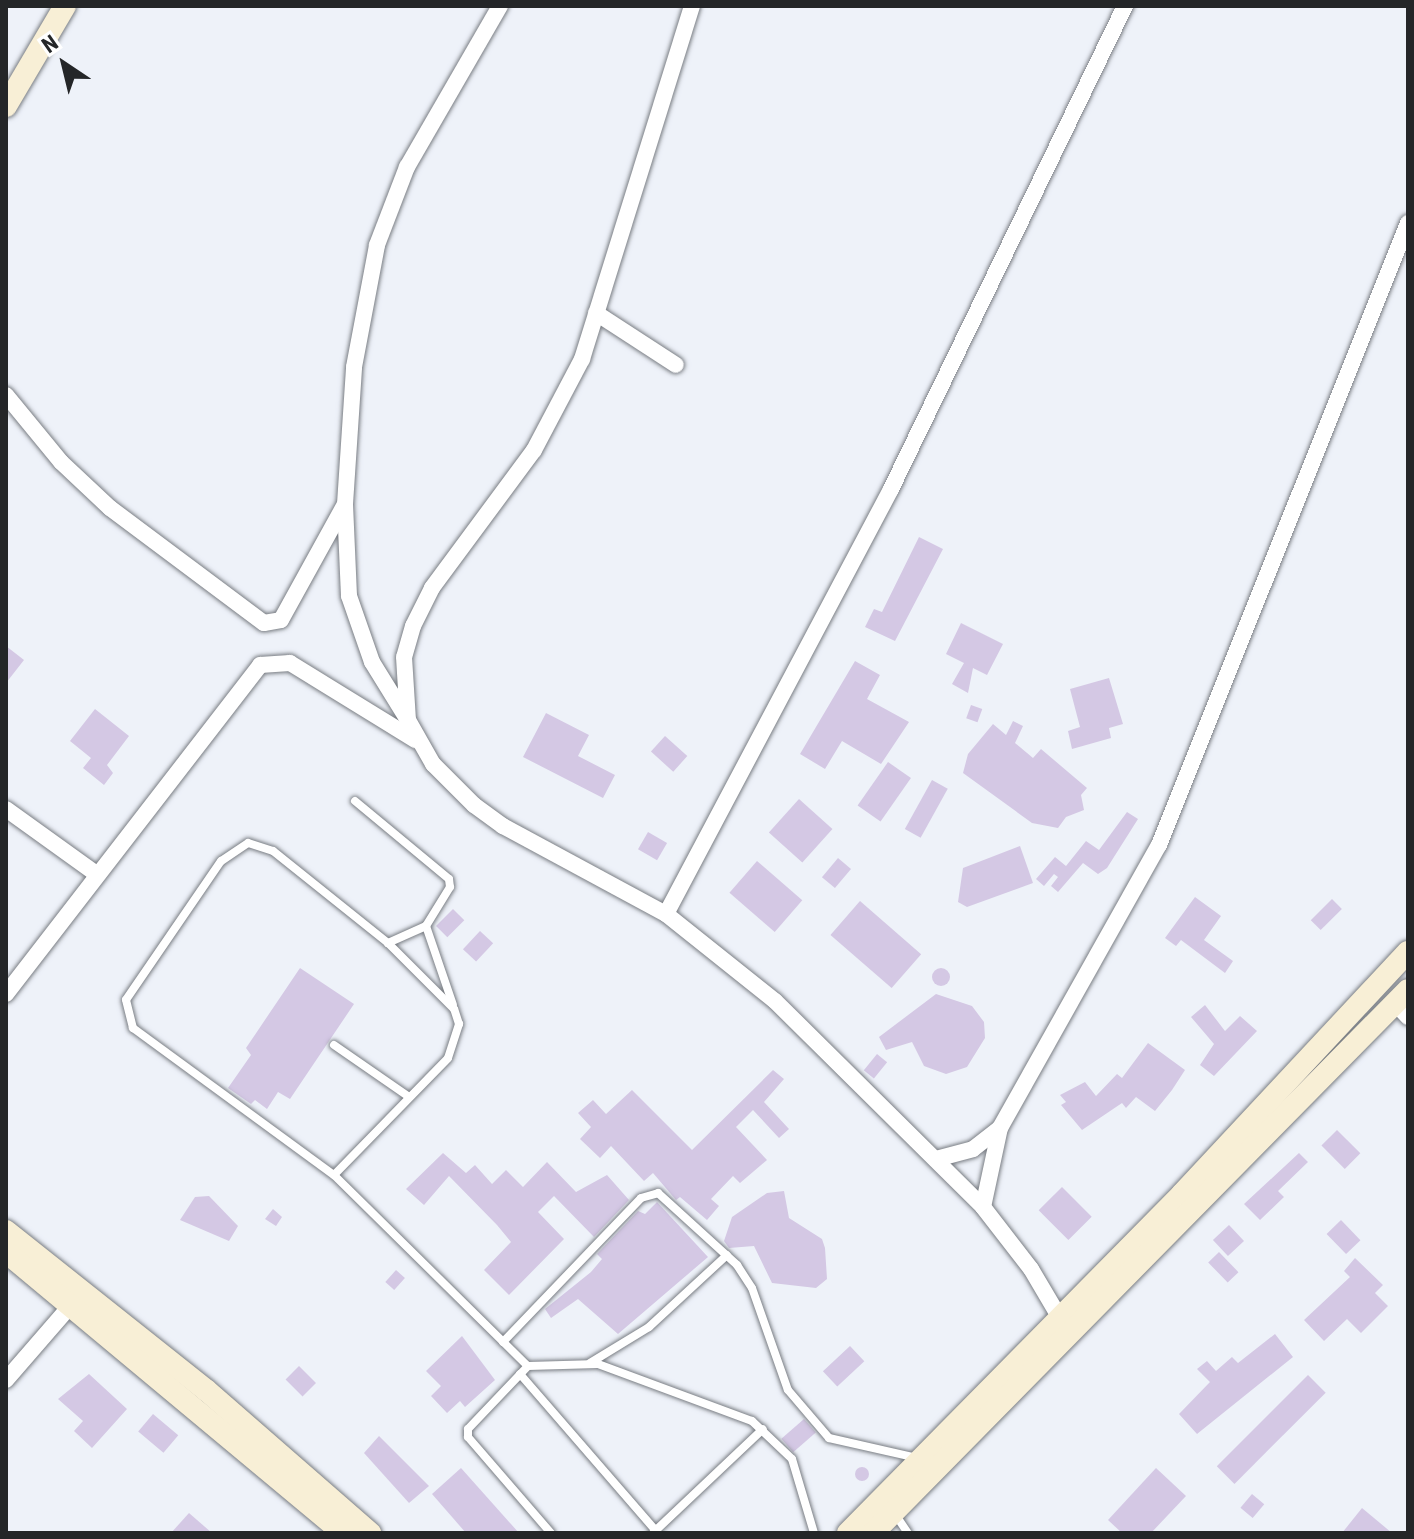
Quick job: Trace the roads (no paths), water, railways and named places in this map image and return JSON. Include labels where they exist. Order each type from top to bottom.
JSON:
[{"type":"main road","points":[[6,79],[49,6]]},
{"type":"main road","points":[[6,106],[65,6]]},
{"type":"main road","points":[[873,1533],[894,1511],[927,1465],[1060,1318],[1408,952]]},
{"type":"main road","points":[[848,1533],[927,1465],[1404,1004]]},
{"type":"main road","points":[[6,1231],[206,1390],[370,1533]]},
{"type":"main road","points":[[6,1252],[332,1530]]},
{"type":"street","points":[[500,6],[407,167],[377,245],[354,367],[345,504],[345,562],[357,627],[377,673],[408,720],[415,740],[450,784],[503,826],[666,914],[775,1001],[983,1207],[1031,1269],[1060,1318]]},
{"type":"street","points":[[408,720],[404,657],[413,626],[432,588],[562,402],[596,313],[692,6]]},
{"type":"street","points":[[666,914],[891,489],[1125,6]]},
{"type":"street","points":[[983,1207],[1000,1128],[1159,845],[1408,223]]},
{"type":"street","points":[[596,313],[676,365]]},
{"type":"street","points":[[6,395],[61,462],[110,508],[269,625],[281,620],[345,504]]},
{"type":"street","points":[[6,994],[95,873],[260,665],[290,663],[415,740]]},
{"type":"street","points":[[6,809],[95,873]]},
{"type":"street","points":[[936,1159],[973,1149],[1000,1128]]},
{"type":"street","points":[[6,1380],[71,1305]]},
{"type":"lane","points":[[355,801],[449,879],[450,887],[426,926],[388,943]]},
{"type":"lane","points":[[454,1009],[388,943],[273,851],[248,843],[221,861],[126,1000],[133,1028],[334,1175],[528,1366]]},
{"type":"lane","points":[[334,1175],[448,1058],[458,1040],[454,1009],[426,926]]},
{"type":"lane","points":[[334,1045],[409,1097]]},
{"type":"lane","points":[[503,1342],[648,1193],[667,1196],[727,1255],[752,1288],[788,1390],[829,1438],[927,1465]]},
{"type":"lane","points":[[589,1364],[649,1327],[727,1255]]},
{"type":"lane","points":[[551,1533],[468,1437],[468,1429],[528,1366],[589,1364],[763,1429],[792,1459],[814,1533]]},
{"type":"lane","points":[[520,1374],[655,1532],[763,1429]]},
{"type":"lane","points":[[894,1511],[908,1533]]}]
